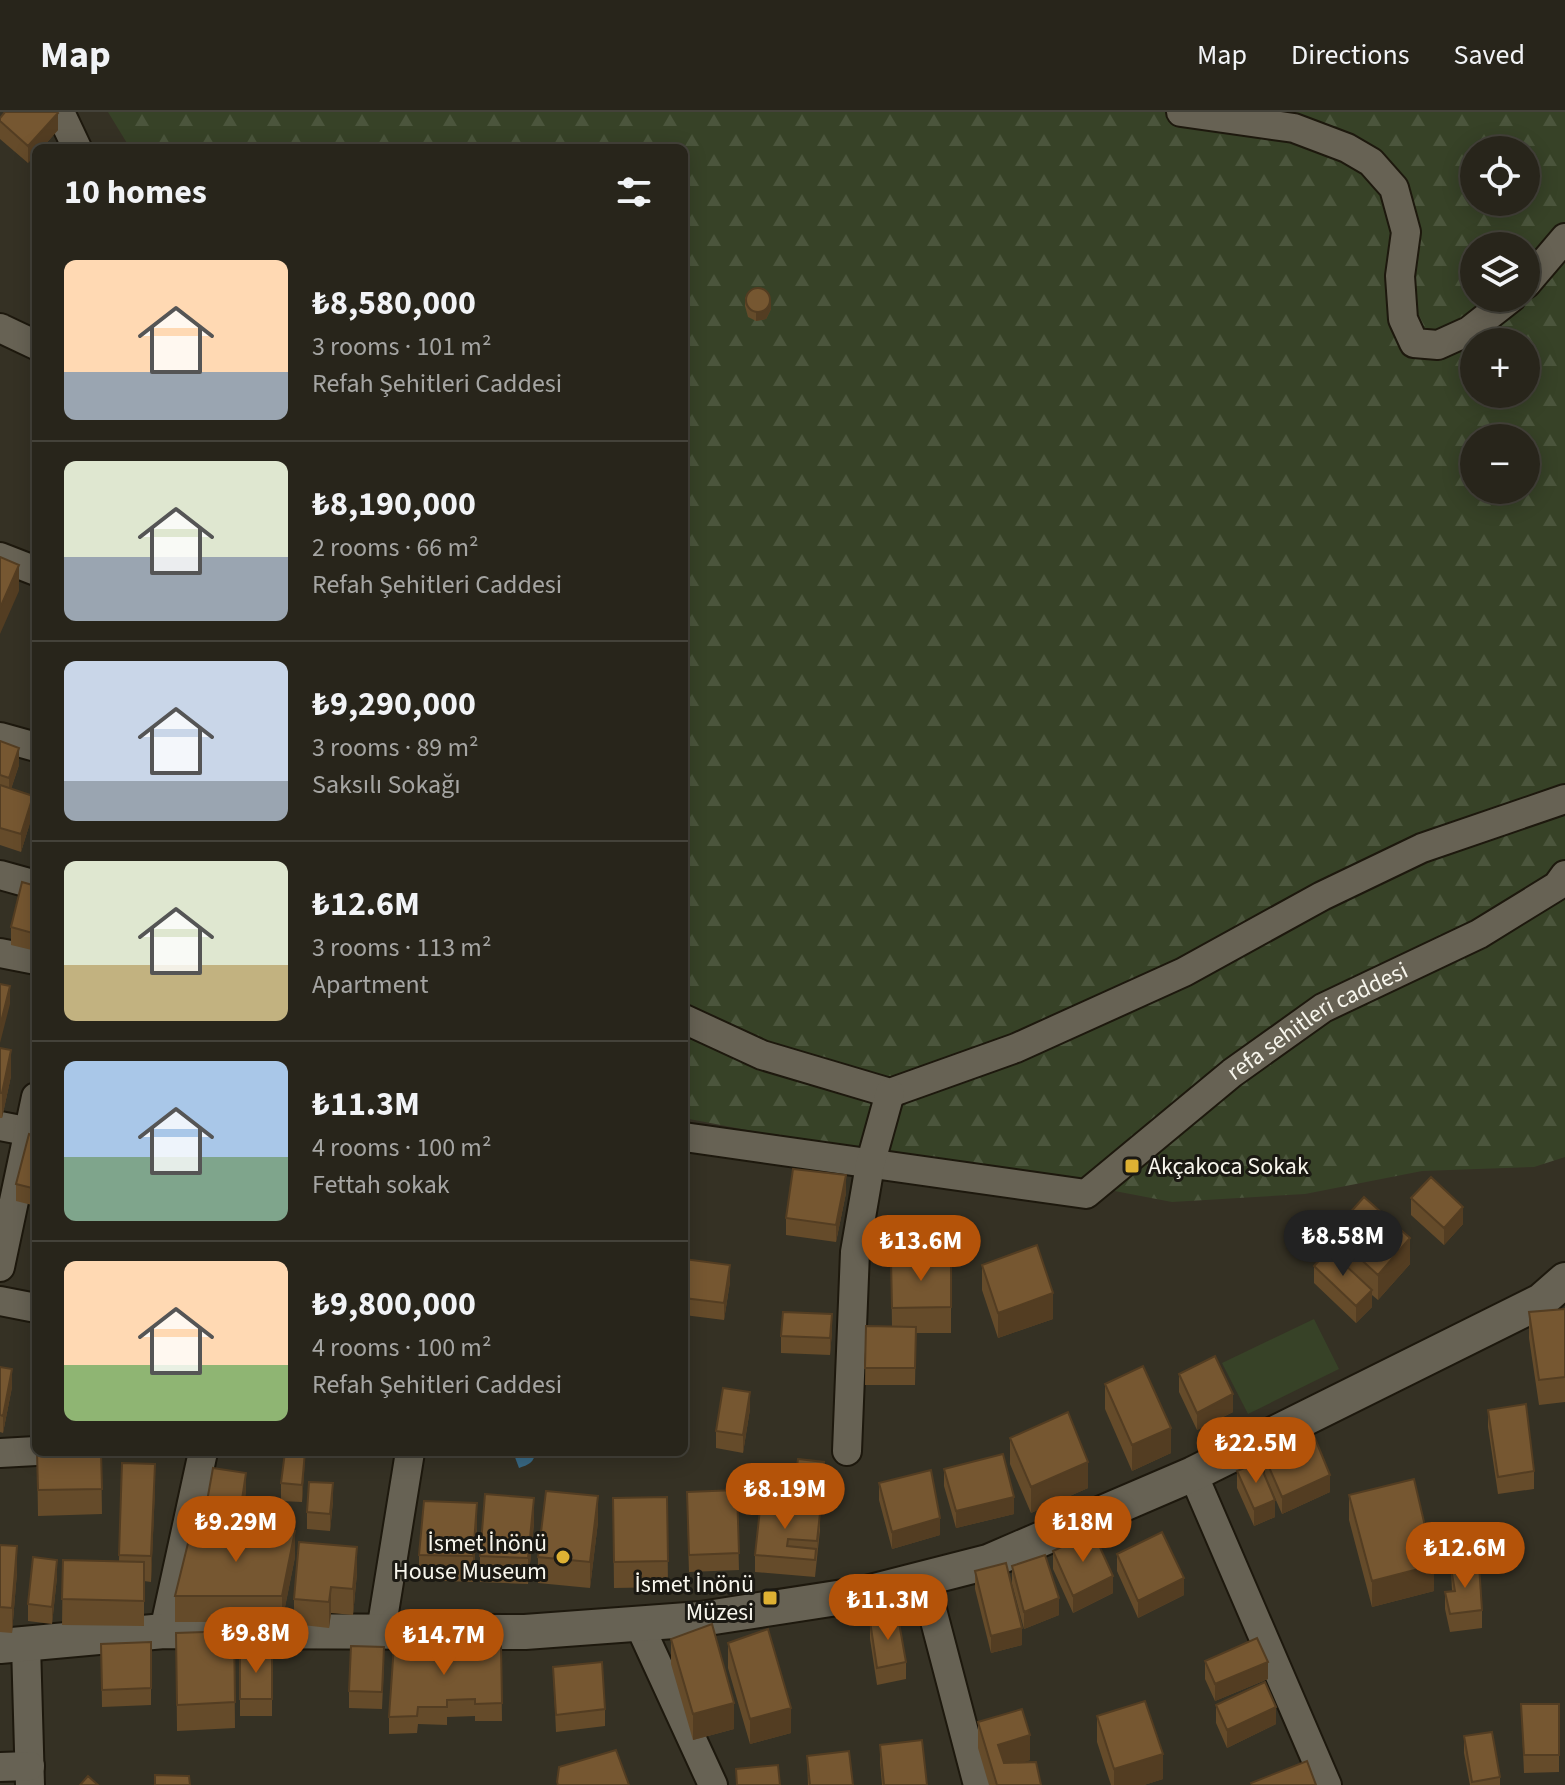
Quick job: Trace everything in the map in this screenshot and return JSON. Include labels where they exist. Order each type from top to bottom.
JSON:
[{"type":"street","points":[[60,112],[75,144]]},
{"type":"street","points":[[1181,112],[1294,128],[1347,148],[1371,162],[1394,188],[1406,232],[1400,276],[1403,319],[1414,343],[1438,345],[1469,331],[1493,312]]},
{"type":"street","points":[[1540,267],[1565,238]]},
{"type":"street","points":[[0,328],[32,343]]},
{"type":"street","points":[[0,557],[32,569]]},
{"type":"street","points":[[0,737],[32,746]]},
{"type":"street","points":[[688,1021],[762,1055],[890,1093],[1016,1048],[1184,972],[1322,896],[1422,848],[1565,799]]},
{"type":"street","points":[[0,875],[32,884]]},
{"type":"street","name":"refa sehitleri caddesi","points":[[870,1165],[1086,1194],[1232,1073],[1323,1008],[1479,934],[1557,886],[1565,875]]},
{"type":"street","points":[[0,953],[32,959]]},
{"type":"street","points":[[847,1451],[855,1252],[870,1165],[890,1093]]},
{"type":"street","points":[[0,1126],[32,1132],[0,1267]]},
{"type":"street","points":[[688,1138],[870,1165]]},
{"type":"street","points":[[0,1767],[30,1775],[13,1645],[164,1631],[525,1632],[701,1619],[863,1594],[988,1562],[1193,1474],[1541,1301],[1565,1280]]},
{"type":"street","points":[[0,1301],[32,1307]]},
{"type":"street","points":[[0,1453],[32,1451]]},
{"type":"street","points":[[164,1631],[202,1456]]},
{"type":"street","points":[[381,1631],[409,1456]]},
{"type":"street","points":[[1193,1474],[1327,1785]]},
{"type":"street","points":[[924,1579],[978,1785]]},
{"type":"street","points":[[638,1622],[713,1785]]},
{"type":"green space","points":[[108,112],[1565,112],[1565,1157],[1534,1167],[1422,1171],[1305,1194],[1172,1202],[1073,1183],[929,1165],[688,1119],[688,144],[128,144]]},
{"type":"green space","points":[[1314,1319],[1339,1369],[1248,1414],[1222,1363]]},
{"type":"water","points":[[514,1456],[534,1456],[530,1463],[519,1468]]},
{"type":"building","points":[[5,112],[58,113],[28,146],[0,121]]},
{"type":"building","points":[[758,288],[767,291],[770,300],[767,309],[758,312],[749,309],[746,300],[749,291]]},
{"type":"building","points":[[0,557],[19,565],[0,608]]},
{"type":"building","points":[[0,741],[19,748],[9,778],[0,775]]},
{"type":"building","points":[[0,785],[32,796],[21,834],[0,828]]},
{"type":"building","points":[[22,882],[32,885],[32,933],[11,927]]},
{"type":"building","points":[[0,984],[10,986],[0,1026]]},
{"type":"building","points":[[0,1048],[11,1050],[2,1093],[0,1093]]},
{"type":"building","points":[[29,1134],[32,1135],[32,1188],[16,1184]]},
{"type":"building","points":[[793,1169],[846,1175],[836,1225],[786,1218]]},
{"type":"building","points":[[1431,1177],[1463,1207],[1444,1228],[1411,1198]]},
{"type":"building","points":[[1364,1197],[1410,1238],[1378,1275],[1332,1233]]},
{"type":"building","points":[[1037,1245],[1053,1293],[998,1313],[982,1265]]},
{"type":"building","points":[[1329,1250],[1372,1290],[1356,1306],[1314,1266]]},
{"type":"building","points":[[951,1257],[951,1307],[892,1308],[891,1259]]},
{"type":"building","points":[[688,1260],[730,1265],[724,1303],[688,1298]]},
{"type":"building","points":[[1565,1309],[1565,1377],[1539,1380],[1529,1312]]},
{"type":"building","points":[[783,1312],[832,1314],[830,1338],[781,1336]]},
{"type":"building","points":[[866,1326],[916,1327],[915,1368],[865,1368]]},
{"type":"building","points":[[1215,1356],[1233,1394],[1197,1413],[1179,1374]]},
{"type":"building","points":[[1143,1366],[1171,1428],[1132,1445],[1105,1384]]},
{"type":"building","points":[[0,1367],[12,1369],[3,1416],[0,1415]]},
{"type":"building","points":[[723,1388],[750,1392],[743,1435],[716,1431]]},
{"type":"building","points":[[1526,1404],[1534,1471],[1498,1477],[1488,1410]]},
{"type":"building","points":[[1068,1412],[1088,1462],[1031,1487],[1010,1438]]},
{"type":"building","points":[[1314,1436],[1330,1475],[1282,1497],[1265,1458]]},
{"type":"building","points":[[1003,1454],[1014,1497],[956,1511],[944,1469]]},
{"type":"building","points":[[37,1456],[101,1456],[102,1489],[38,1490]]},
{"type":"building","points":[[284,1456],[305,1456],[302,1485],[281,1483]]},
{"type":"building","points":[[798,1459],[824,1462],[819,1504],[792,1500]]},
{"type":"building","points":[[1259,1462],[1275,1500],[1254,1509],[1237,1471]]},
{"type":"building","points":[[122,1463],[155,1464],[151,1556],[119,1555]]},
{"type":"building","points":[[213,1468],[246,1473],[240,1513],[206,1507]]},
{"type":"building","points":[[931,1470],[940,1518],[892,1532],[879,1483]]},
{"type":"building","points":[[1414,1479],[1434,1565],[1372,1581],[1349,1495]]},
{"type":"building","points":[[309,1482],[333,1483],[330,1514],[307,1512]]},
{"type":"building","points":[[737,1490],[739,1553],[689,1555],[687,1492]]},
{"type":"building","points":[[546,1491],[598,1496],[590,1562],[538,1557]]},
{"type":"building","points":[[485,1494],[534,1498],[528,1558],[480,1556]]},
{"type":"building","points":[[667,1497],[668,1561],[614,1562],[613,1498]]},
{"type":"building","points":[[761,1500],[793,1503],[793,1510],[820,1513],[817,1541],[788,1539],[787,1546],[816,1549],[815,1560],[755,1555]]},
{"type":"building","points":[[424,1501],[477,1503],[473,1556],[419,1555]]},
{"type":"building","points":[[191,1531],[295,1531],[282,1596],[175,1596]]},
{"type":"building","points":[[1093,1532],[1113,1576],[1073,1596],[1053,1551]]},
{"type":"building","points":[[1162,1532],[1184,1578],[1138,1601],[1117,1554]]},
{"type":"building","points":[[299,1542],[357,1547],[353,1589],[331,1587],[329,1602],[294,1599]]},
{"type":"building","points":[[0,1545],[17,1546],[12,1608],[0,1607]]},
{"type":"building","points":[[1045,1555],[1059,1598],[1024,1612],[1012,1566]]},
{"type":"building","points":[[33,1557],[57,1560],[52,1607],[28,1604]]},
{"type":"building","points":[[63,1560],[144,1562],[144,1601],[62,1599]]},
{"type":"building","points":[[1006,1563],[1022,1628],[991,1636],[975,1571]]},
{"type":"building","points":[[1479,1565],[1482,1610],[1450,1614],[1445,1592],[1455,1591],[1451,1568]]},
{"type":"building","points":[[898,1617],[906,1662],[877,1668],[870,1621]]},
{"type":"building","points":[[712,1624],[734,1703],[693,1714],[671,1639]]},
{"type":"building","points":[[768,1629],[791,1708],[750,1719],[728,1643]]},
{"type":"building","points":[[234,1631],[235,1702],[177,1705],[176,1633]]},
{"type":"building","points":[[1257,1638],[1268,1662],[1215,1684],[1205,1661]]},
{"type":"building","points":[[151,1642],[151,1688],[102,1690],[101,1644]]},
{"type":"building","points":[[394,1645],[501,1646],[502,1703],[475,1704],[475,1699],[447,1700],[447,1707],[418,1707],[417,1716],[389,1717]]},
{"type":"building","points":[[351,1646],[384,1647],[382,1692],[349,1691]]},
{"type":"building","points":[[272,1651],[272,1699],[240,1699],[240,1652]]},
{"type":"building","points":[[602,1662],[605,1709],[556,1715],[553,1667]]},
{"type":"building","points":[[1265,1682],[1276,1707],[1227,1730],[1216,1705]]},
{"type":"building","points":[[1145,1701],[1163,1754],[1114,1769],[1097,1716]]},
{"type":"building","points":[[1521,1704],[1559,1704],[1559,1755],[1524,1755]]},
{"type":"building","points":[[1022,1709],[1030,1735],[998,1745],[1004,1763],[1036,1762],[1041,1785],[997,1785],[978,1722]]},
{"type":"building","points":[[1492,1732],[1500,1777],[1472,1782],[1464,1736]]},
{"type":"building","points":[[922,1740],[927,1785],[884,1785],[880,1745]]},
{"type":"building","points":[[616,1750],[629,1785],[558,1785],[559,1767]]},
{"type":"building","points":[[849,1751],[853,1785],[810,1785],[807,1756]]},
{"type":"building","points":[[1307,1761],[1316,1785],[1251,1783]]},
{"type":"building","points":[[778,1765],[780,1785],[737,1785],[736,1769]]},
{"type":"building","points":[[155,1775],[189,1776],[190,1785],[155,1785]]},
{"type":"building","points":[[88,1776],[98,1785],[80,1785]]},
{"type":"place","name":"Akçakoca Sokak","points":[[1132,1166]]},
{"type":"place","name":"İsmet İnönü House Museum","points":[[563,1557]]},
{"type":"place","name":"İsmet İnönü Müzesi","points":[[770,1598]]}]
